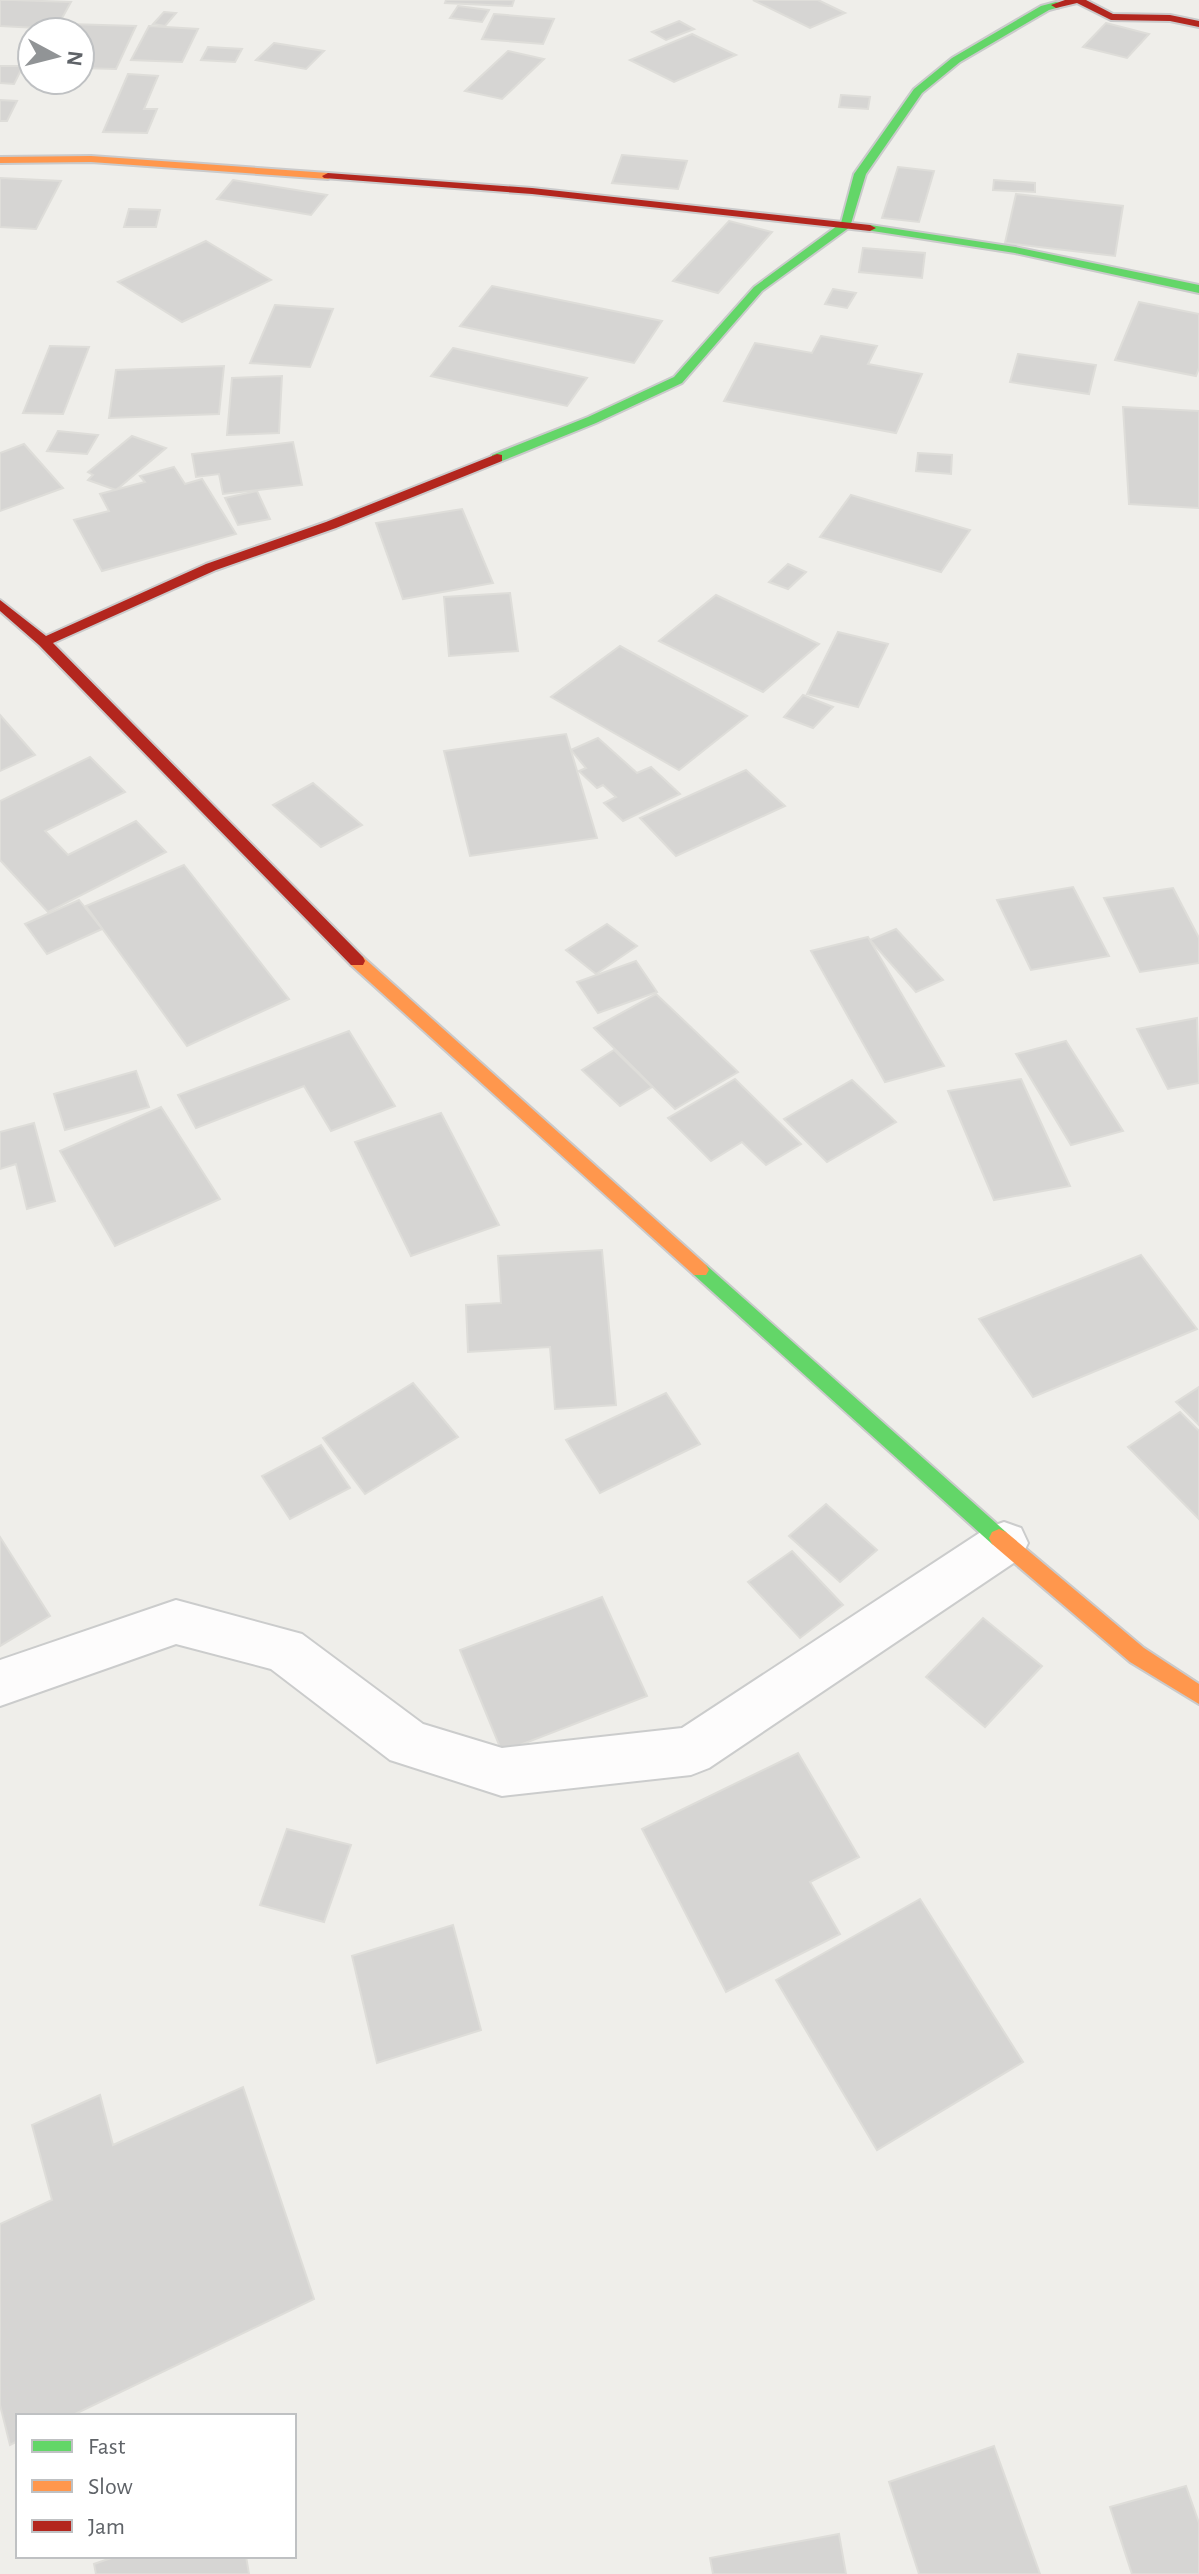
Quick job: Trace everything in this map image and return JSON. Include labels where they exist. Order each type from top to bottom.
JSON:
[{"type":"street","points":[[44,642],[211,567],[331,525],[592,420],[678,380],[758,289],[846,225],[860,174],[918,91],[956,60],[1045,8],[1078,0],[1111,17],[1170,18],[1199,24]]},
{"type":"street","points":[[1087,0],[1111,17]]},
{"type":"street","points":[[0,160],[91,159],[532,191],[846,225],[1015,250],[1199,289]]},
{"type":"street","points":[[0,604],[44,642],[377,981],[1004,1543],[1137,1655],[1199,1695]]},
{"type":"street","points":[[0,1683],[176,1622],[284,1650],[408,1743],[502,1772],[691,1751],[1004,1543]]},
{"type":"building","points":[[0,0],[71,2],[63,16],[16,16],[16,27],[0,26]]},
{"type":"building","points":[[446,0],[514,0],[512,6],[445,3]]},
{"type":"building","points":[[753,0],[818,0],[845,13],[810,28]]},
{"type":"building","points":[[458,6],[489,10],[482,22],[450,18]]},
{"type":"building","points":[[164,12],[176,13],[165,26],[153,24]]},
{"type":"building","points":[[494,14],[554,19],[543,44],[482,39]]},
{"type":"building","points":[[679,21],[694,29],[666,40],[652,32]]},
{"type":"building","points":[[1106,23],[1149,34],[1127,58],[1083,47]]},
{"type":"building","points":[[96,25],[136,26],[116,69],[96,68]]},
{"type":"building","points":[[149,26],[198,29],[182,62],[131,60]]},
{"type":"building","points":[[692,34],[736,55],[674,82],[630,60]]},
{"type":"building","points":[[274,43],[324,51],[306,69],[256,60]]},
{"type":"building","points":[[208,47],[242,49],[235,62],[201,60]]},
{"type":"building","points":[[508,51],[544,59],[502,99],[465,91]]},
{"type":"building","points":[[0,66],[16,66],[14,84],[0,83]]},
{"type":"building","points":[[128,74],[158,76],[144,109],[157,109],[147,133],[103,132]]},
{"type":"building","points":[[841,95],[870,97],[868,109],[839,107]]},
{"type":"building","points":[[0,100],[17,101],[7,121],[0,121]]},
{"type":"building","points":[[622,155],[687,161],[678,189],[612,183]]},
{"type":"building","points":[[898,167],[934,171],[919,222],[882,218]]},
{"type":"building","points":[[0,178],[61,181],[36,229],[0,227]]},
{"type":"building","points":[[233,180],[327,195],[311,215],[217,199]]},
{"type":"building","points":[[994,180],[1035,183],[1035,192],[993,190]]},
{"type":"building","points":[[1016,194],[1123,206],[1115,256],[1005,243]]},
{"type":"building","points":[[129,209],[160,210],[156,227],[124,227]]},
{"type":"building","points":[[729,221],[772,232],[718,293],[673,281]]},
{"type":"building","points":[[206,241],[271,280],[182,322],[118,282]]},
{"type":"building","points":[[863,248],[925,253],[922,278],[859,272]]},
{"type":"building","points":[[492,286],[662,321],[634,363],[460,326]]},
{"type":"building","points":[[833,289],[856,293],[847,308],[825,304]]},
{"type":"building","points":[[1139,302],[1199,314],[1199,368],[1196,376],[1115,360]]},
{"type":"building","points":[[275,305],[333,309],[310,367],[250,363]]},
{"type":"building","points":[[821,336],[877,346],[868,364],[922,374],[896,433],[724,401],[755,343],[812,353]]},
{"type":"building","points":[[50,346],[89,347],[63,414],[23,413]]},
{"type":"building","points":[[453,348],[587,378],[567,406],[431,376]]},
{"type":"building","points":[[1018,354],[1096,365],[1089,394],[1010,382]]},
{"type":"building","points":[[224,366],[219,414],[109,418],[116,370]]},
{"type":"building","points":[[282,376],[279,433],[227,435],[232,378]]},
{"type":"building","points":[[1123,407],[1199,411],[1199,508],[1129,504]]},
{"type":"building","points":[[58,431],[98,435],[87,454],[47,451]]},
{"type":"building","points":[[132,436],[166,448],[116,490],[88,480],[93,475],[88,472]]},
{"type":"building","points":[[293,442],[302,485],[223,494],[219,474],[196,477],[192,454]]},
{"type":"building","points":[[24,444],[63,488],[0,511],[0,453]]},
{"type":"building","points":[[918,453],[952,455],[951,474],[916,471]]},
{"type":"building","points":[[174,467],[185,484],[202,479],[236,534],[102,571],[74,520],[109,511],[100,494],[145,482],[140,476]]},
{"type":"building","points":[[257,491],[270,519],[238,525],[225,498]]},
{"type":"building","points":[[851,495],[970,530],[941,572],[820,537]]},
{"type":"building","points":[[462,509],[493,583],[403,599],[376,523]]},
{"type":"building","points":[[788,564],[806,572],[788,589],[769,582]]},
{"type":"building","points":[[510,593],[518,651],[449,656],[444,597]]},
{"type":"building","points":[[716,595],[819,644],[763,692],[659,641]]},
{"type":"building","points":[[838,632],[888,644],[858,707],[807,694]]},
{"type":"building","points":[[620,646],[747,716],[679,770],[551,697]]},
{"type":"building","points":[[803,695],[833,707],[813,728],[784,717]]},
{"type":"building","points":[[0,715],[35,755],[0,771]]},
{"type":"building","points":[[566,734],[597,838],[470,856],[444,751]]},
{"type":"building","points":[[598,738],[637,773],[651,767],[680,794],[623,821],[604,803],[616,797],[603,785],[597,788],[579,771],[586,768],[571,750]]},
{"type":"building","points":[[90,757],[125,792],[45,831],[68,855],[136,821],[166,852],[48,912],[0,860],[0,801]]},
{"type":"building","points":[[746,770],[785,806],[676,856],[640,818]]},
{"type":"building","points":[[313,783],[362,825],[321,847],[273,805]]},
{"type":"building","points":[[184,865],[289,999],[187,1046],[86,906]]},
{"type":"building","points":[[1073,887],[1109,956],[1031,970],[997,900]]},
{"type":"building","points":[[1173,888],[1199,938],[1199,963],[1140,972],[1104,898]]},
{"type":"building","points":[[79,900],[102,929],[47,954],[25,924]]},
{"type":"building","points":[[607,924],[637,946],[596,974],[566,950]]},
{"type":"building","points":[[896,929],[943,980],[916,992],[870,940]]},
{"type":"building","points":[[868,937],[944,1066],[885,1082],[811,951]]},
{"type":"building","points":[[636,961],[657,992],[598,1013],[577,982]]},
{"type":"building","points":[[656,994],[738,1072],[675,1109],[594,1028]]},
{"type":"building","points":[[1197,1018],[1199,1083],[1168,1089],[1137,1029]]},
{"type":"building","points":[[349,1031],[395,1106],[331,1131],[304,1086],[196,1128],[178,1095]]},
{"type":"building","points":[[1066,1041],[1123,1131],[1071,1145],[1016,1054]]},
{"type":"building","points":[[614,1050],[652,1087],[620,1106],[582,1070]]},
{"type":"building","points":[[136,1071],[149,1107],[65,1130],[54,1094]]},
{"type":"building","points":[[735,1079],[801,1144],[766,1165],[742,1142],[711,1161],[668,1118]]},
{"type":"building","points":[[1021,1079],[1070,1186],[994,1200],[948,1091]]},
{"type":"building","points":[[852,1080],[896,1122],[827,1162],[784,1119]]},
{"type":"building","points":[[161,1107],[220,1199],[115,1246],[60,1151]]},
{"type":"building","points":[[441,1113],[499,1225],[411,1256],[355,1142]]},
{"type":"building","points":[[34,1123],[55,1201],[27,1209],[16,1164],[0,1169],[0,1132]]},
{"type":"building","points":[[602,1250],[616,1405],[555,1409],[550,1347],[468,1352],[466,1305],[501,1303],[498,1256]]},
{"type":"building","points":[[1141,1255],[1197,1329],[1033,1397],[979,1319]]},
{"type":"building","points":[[413,1383],[458,1437],[365,1494],[323,1438]]},
{"type":"building","points":[[1199,1387],[1199,1425],[1176,1402]]},
{"type":"building","points":[[666,1393],[700,1444],[600,1493],[566,1440]]},
{"type":"building","points":[[1180,1412],[1199,1431],[1199,1519],[1128,1447]]},
{"type":"building","points":[[321,1445],[350,1488],[290,1519],[262,1476]]},
{"type":"building","points":[[826,1504],[877,1550],[840,1582],[789,1536]]},
{"type":"building","points":[[0,1537],[50,1616],[0,1646]]},
{"type":"building","points":[[792,1551],[843,1605],[800,1638],[748,1582]]},
{"type":"building","points":[[602,1597],[647,1696],[502,1752],[460,1650]]},
{"type":"building","points":[[983,1618],[1042,1666],[985,1727],[926,1677]]},
{"type":"building","points":[[798,1753],[859,1857],[810,1882],[840,1934],[726,1992],[642,1829]]},
{"type":"building","points":[[287,1829],[351,1845],[324,1922],[260,1905]]},
{"type":"building","points":[[920,1899],[1023,2062],[877,2150],[776,1980]]},
{"type":"building","points":[[453,1925],[481,2030],[377,2063],[352,1956]]},
{"type":"building","points":[[243,2087],[314,2299],[75,2414],[16,2414],[16,2442],[10,2445],[0,2405],[0,2224],[52,2200],[32,2125],[100,2095],[113,2145]]},
{"type":"building","points":[[994,2446],[1040,2574],[919,2574],[889,2482]]},
{"type":"building","points":[[1186,2486],[1199,2523],[1199,2574],[1132,2574],[1110,2507]]},
{"type":"building","points":[[839,2534],[846,2574],[713,2574],[710,2558]]},
{"type":"building","points":[[111,2558],[246,2558],[249,2574],[96,2574],[94,2564]]},
{"type":"traffic: fast","points":[[497,458],[592,420],[678,380],[758,289],[846,225],[860,174],[918,91],[956,60],[1045,8],[1056,5]]},
{"type":"traffic: fast","points":[[870,228],[1015,250],[1199,289]]},
{"type":"traffic: fast","points":[[700,1270],[999,1538]]},
{"type":"traffic: slow","points":[[0,160],[91,159],[328,176]]},
{"type":"traffic: slow","points":[[357,961],[700,1270]]},
{"type":"traffic: slow","points":[[999,1538],[1137,1655],[1199,1695]]},
{"type":"traffic: jam","points":[[1056,5],[1078,0],[1111,17],[1170,18],[1199,24]]},
{"type":"traffic: jam","points":[[328,176],[532,191],[870,228]]},
{"type":"traffic: jam","points":[[44,642],[211,567],[331,525],[497,458]]},
{"type":"traffic: jam","points":[[0,604],[44,642],[357,961]]}]
